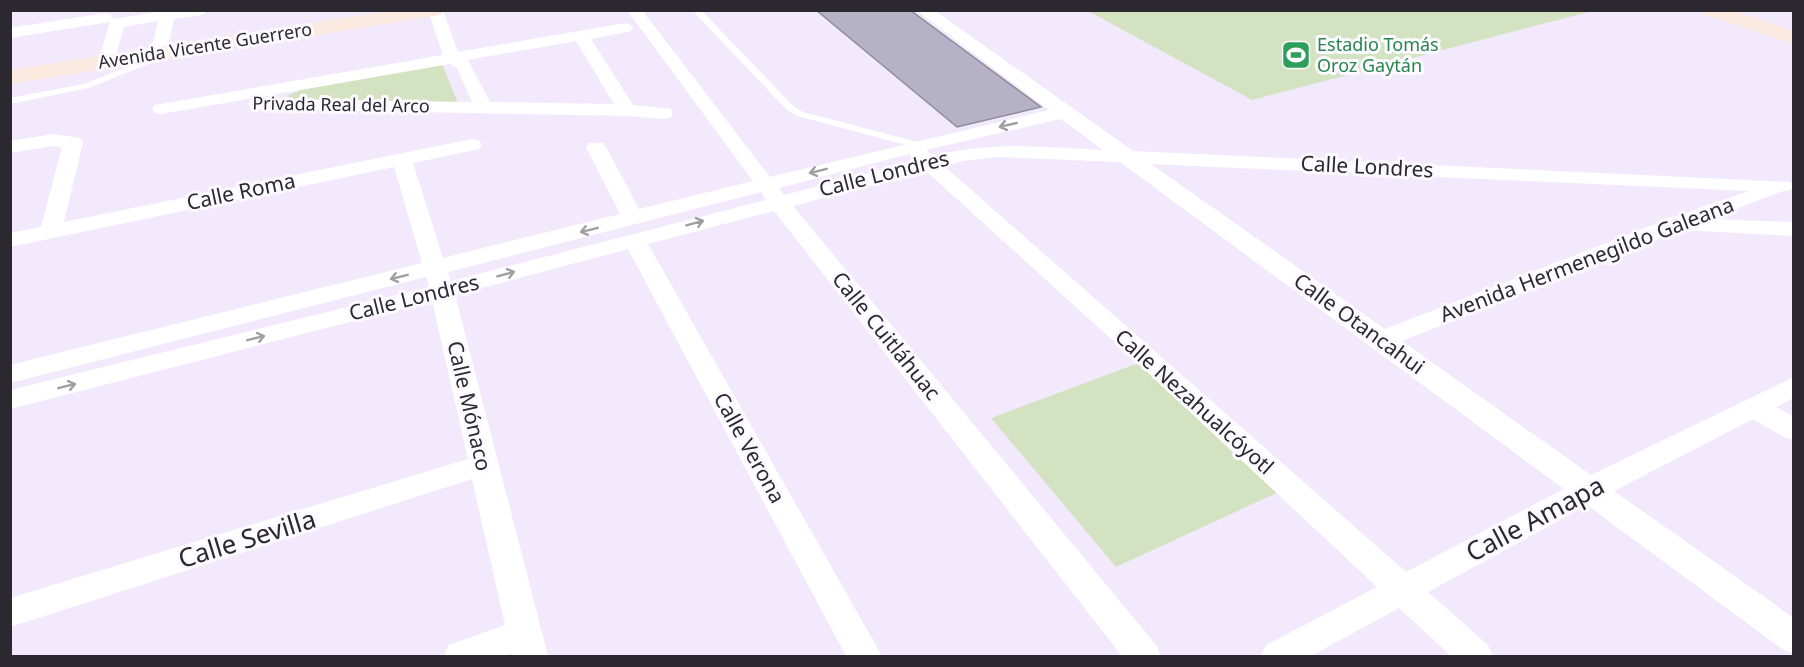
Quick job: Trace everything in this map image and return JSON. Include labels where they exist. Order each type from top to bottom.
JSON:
[{"type":"main road","points":[[1710,10],[1794,38]]},
{"type":"main road","name":"Avenida Vicente Guerrero","points":[[10,77],[430,11]]},
{"type":"street","points":[[10,33],[111,17],[167,17],[202,10]]},
{"type":"street","name":"Calle Otancahui","points":[[923,10],[1587,491],[1794,638]]},
{"type":"street","points":[[430,11],[463,55],[484,108]]},
{"type":"street","points":[[106,62],[111,17]]},
{"type":"street","points":[[166,52],[167,17]]},
{"type":"street","name":"Privada Real del Arco","points":[[161,110],[581,36],[629,19]]},
{"type":"street","name":"Calle Cuitláhuac","points":[[629,19],[772,193],[1143,657]]},
{"type":"street","points":[[581,36],[627,110]]},
{"type":"street","name":"Privada Real del Arco","points":[[198,103],[627,110],[664,113]]},
{"type":"street","name":"Calle Londres","points":[[10,400],[439,280],[772,193],[1065,111]]},
{"type":"street","points":[[10,147],[52,140],[73,142],[51,232]]},
{"type":"street","name":"Calle Roma","points":[[10,240],[472,145]]},
{"type":"street","name":"Calle Verona","points":[[596,147],[634,229],[864,657]]},
{"type":"street","name":"Calle Londres","points":[[920,152],[962,155],[998,151],[1788,184]]},
{"type":"street","name":"Calle Nezahualcóyotl","points":[[920,152],[1403,589],[1475,657]]},
{"type":"street","name":"Calle Mónaco","points":[[401,158],[439,280],[527,645]]},
{"type":"street","name":"Avenida Hermenegildo Galeana","points":[[1381,340],[1676,224],[1788,184]]},
{"type":"street","points":[[1676,224],[1794,229]]},
{"type":"street","name":"Calle Londres","points":[[10,374],[439,280]]},
{"type":"street","name":"Calle Amapa","points":[[1279,657],[1587,491],[1794,386]]},
{"type":"street","points":[[1754,407],[1794,430]]},
{"type":"street","name":"Calle Sevilla","points":[[10,613],[483,465]]},
{"type":"street","points":[[462,657],[527,645]]},
{"type":"lane","points":[[696,10],[790,108],[800,114],[920,152]]},
{"type":"lane","points":[[10,101],[86,86],[139,67],[166,52]]},
{"type":"green space","name":"Estadio Tomás Oroz Gaytán","points":[[1088,11],[1592,11],[1252,100]]},
{"type":"green space","points":[[442,64],[458,103],[291,99],[287,96],[300,90]]},
{"type":"green space","points":[[1144,361],[1283,490],[1116,567],[991,418]]},
{"type":"building","points":[[816,10],[910,10],[1041,107],[957,127]]},
{"type":"place","name":"Estadio Tomás Oroz Gaytán","points":[[1296,55]]}]
